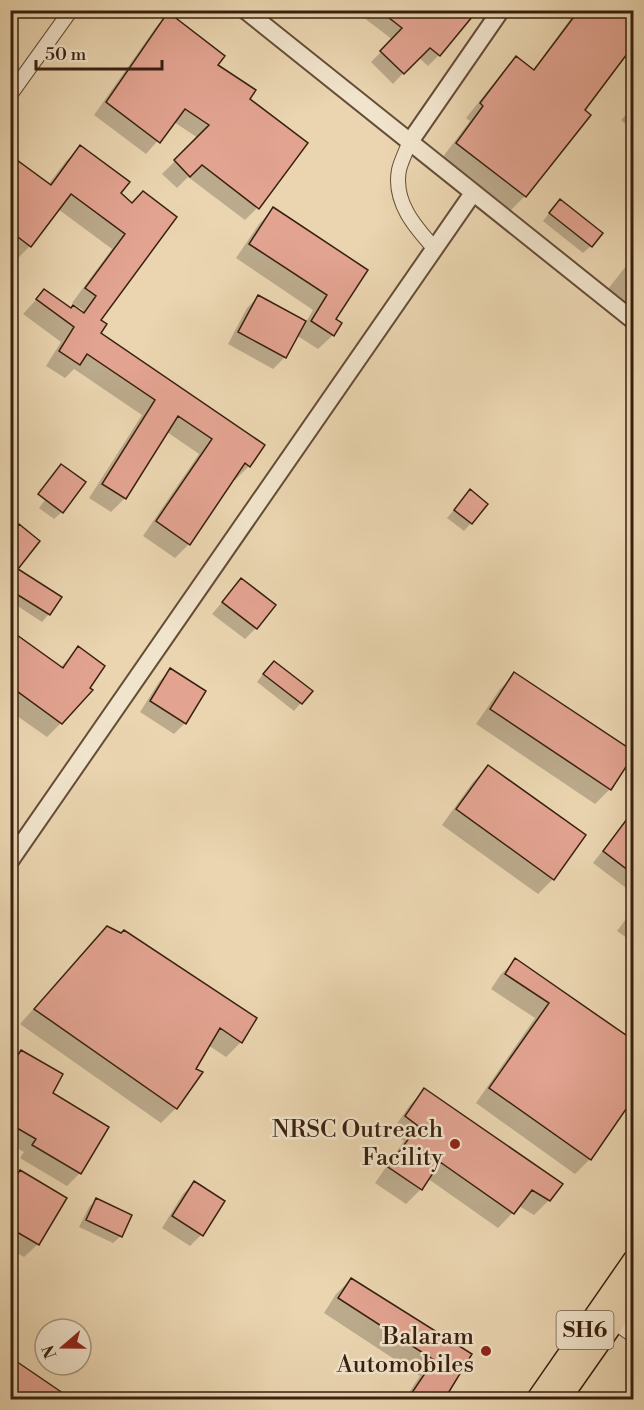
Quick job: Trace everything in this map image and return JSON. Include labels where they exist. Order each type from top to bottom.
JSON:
[{"type":"main road","name":"SH6","points":[[537,1400],[633,1260]]},
{"type":"main road","name":"SH6","points":[[559,1400],[633,1293]]},
{"type":"street","points":[[10,95],[72,10]]},
{"type":"street","points":[[245,10],[633,321]]},
{"type":"street","points":[[435,249],[413,225],[404,208],[398,188],[399,170],[409,143],[501,10]]},
{"type":"street","points":[[10,861],[473,193]]},
{"type":"street","points":[[613,1320],[633,1336]]},
{"type":"building","points":[[379,10],[464,10],[472,17],[440,56],[430,48],[404,74],[380,51],[402,28]]},
{"type":"building","points":[[579,10],[633,10],[633,46],[585,110],[591,115],[526,197],[456,143],[483,106],[480,103],[516,56],[534,70]]},
{"type":"building","points":[[168,12],[225,56],[218,65],[256,90],[250,99],[308,143],[259,209],[202,165],[190,177],[174,160],[209,125],[185,109],[160,143],[106,102]]},
{"type":"building","points":[[80,145],[130,182],[121,193],[132,203],[143,191],[177,217],[101,320],[107,324],[101,333],[265,445],[250,467],[245,463],[190,545],[156,521],[212,439],[178,416],[126,499],[102,484],[155,400],[87,354],[80,365],[59,351],[74,327],[36,299],[44,289],[71,308],[73,305],[84,313],[96,296],[85,288],[125,234],[71,194],[31,247],[10,231],[10,155],[51,185]]},
{"type":"building","points":[[560,199],[603,233],[592,247],[549,213]]},
{"type":"building","points":[[273,207],[368,270],[336,319],[342,323],[334,336],[311,321],[327,295],[249,244]]},
{"type":"building","points":[[258,295],[306,321],[286,358],[238,332]]},
{"type":"building","points":[[61,464],[86,482],[63,513],[38,494]]},
{"type":"building","points":[[470,489],[488,504],[472,524],[454,510]]},
{"type":"building","points":[[19,524],[40,541],[18,569],[62,597],[50,615],[10,590],[10,535]]},
{"type":"building","points":[[241,578],[276,605],[257,629],[222,602]]},
{"type":"building","points":[[10,630],[63,668],[78,646],[105,666],[90,688],[93,690],[62,724],[10,686]]},
{"type":"building","points":[[274,661],[313,691],[302,704],[263,674]]},
{"type":"building","points":[[170,668],[206,691],[186,724],[150,701]]},
{"type":"building","points":[[514,672],[633,751],[633,756],[611,790],[490,709]]},
{"type":"building","points":[[488,765],[586,835],[554,880],[456,809]]},
{"type":"building","points":[[633,811],[633,874],[603,851]]},
{"type":"building","points":[[107,926],[121,933],[124,930],[257,1018],[242,1043],[220,1028],[196,1069],[203,1072],[177,1109],[34,1009]]},
{"type":"building","points":[[515,958],[633,1040],[633,1099],[591,1160],[489,1088],[549,1003],[505,974]]},
{"type":"building","points":[[21,1050],[63,1074],[53,1093],[109,1127],[81,1174],[32,1145],[36,1139],[10,1124],[10,1068]]},
{"type":"building","name":"NRSC Outreach Facility","points":[[424,1088],[563,1184],[550,1201],[532,1190],[514,1214],[440,1162],[422,1190],[388,1167],[418,1126],[405,1116]]},
{"type":"building","points":[[20,1170],[67,1198],[39,1245],[10,1228],[10,1185]]},
{"type":"building","points":[[194,1181],[225,1201],[203,1236],[172,1216]]},
{"type":"building","points":[[96,1198],[132,1215],[122,1237],[86,1220]]},
{"type":"building","points":[[351,1278],[472,1354],[444,1400],[407,1400],[434,1360],[338,1298]]},
{"type":"building","points":[[10,1357],[33,1373],[33,1377],[39,1377],[73,1400],[10,1400]]},
{"type":"place","name":"NRSC Outreach Facility","points":[[455,1144]]},
{"type":"place","name":"Balaram Automobiles","points":[[486,1351]]}]
